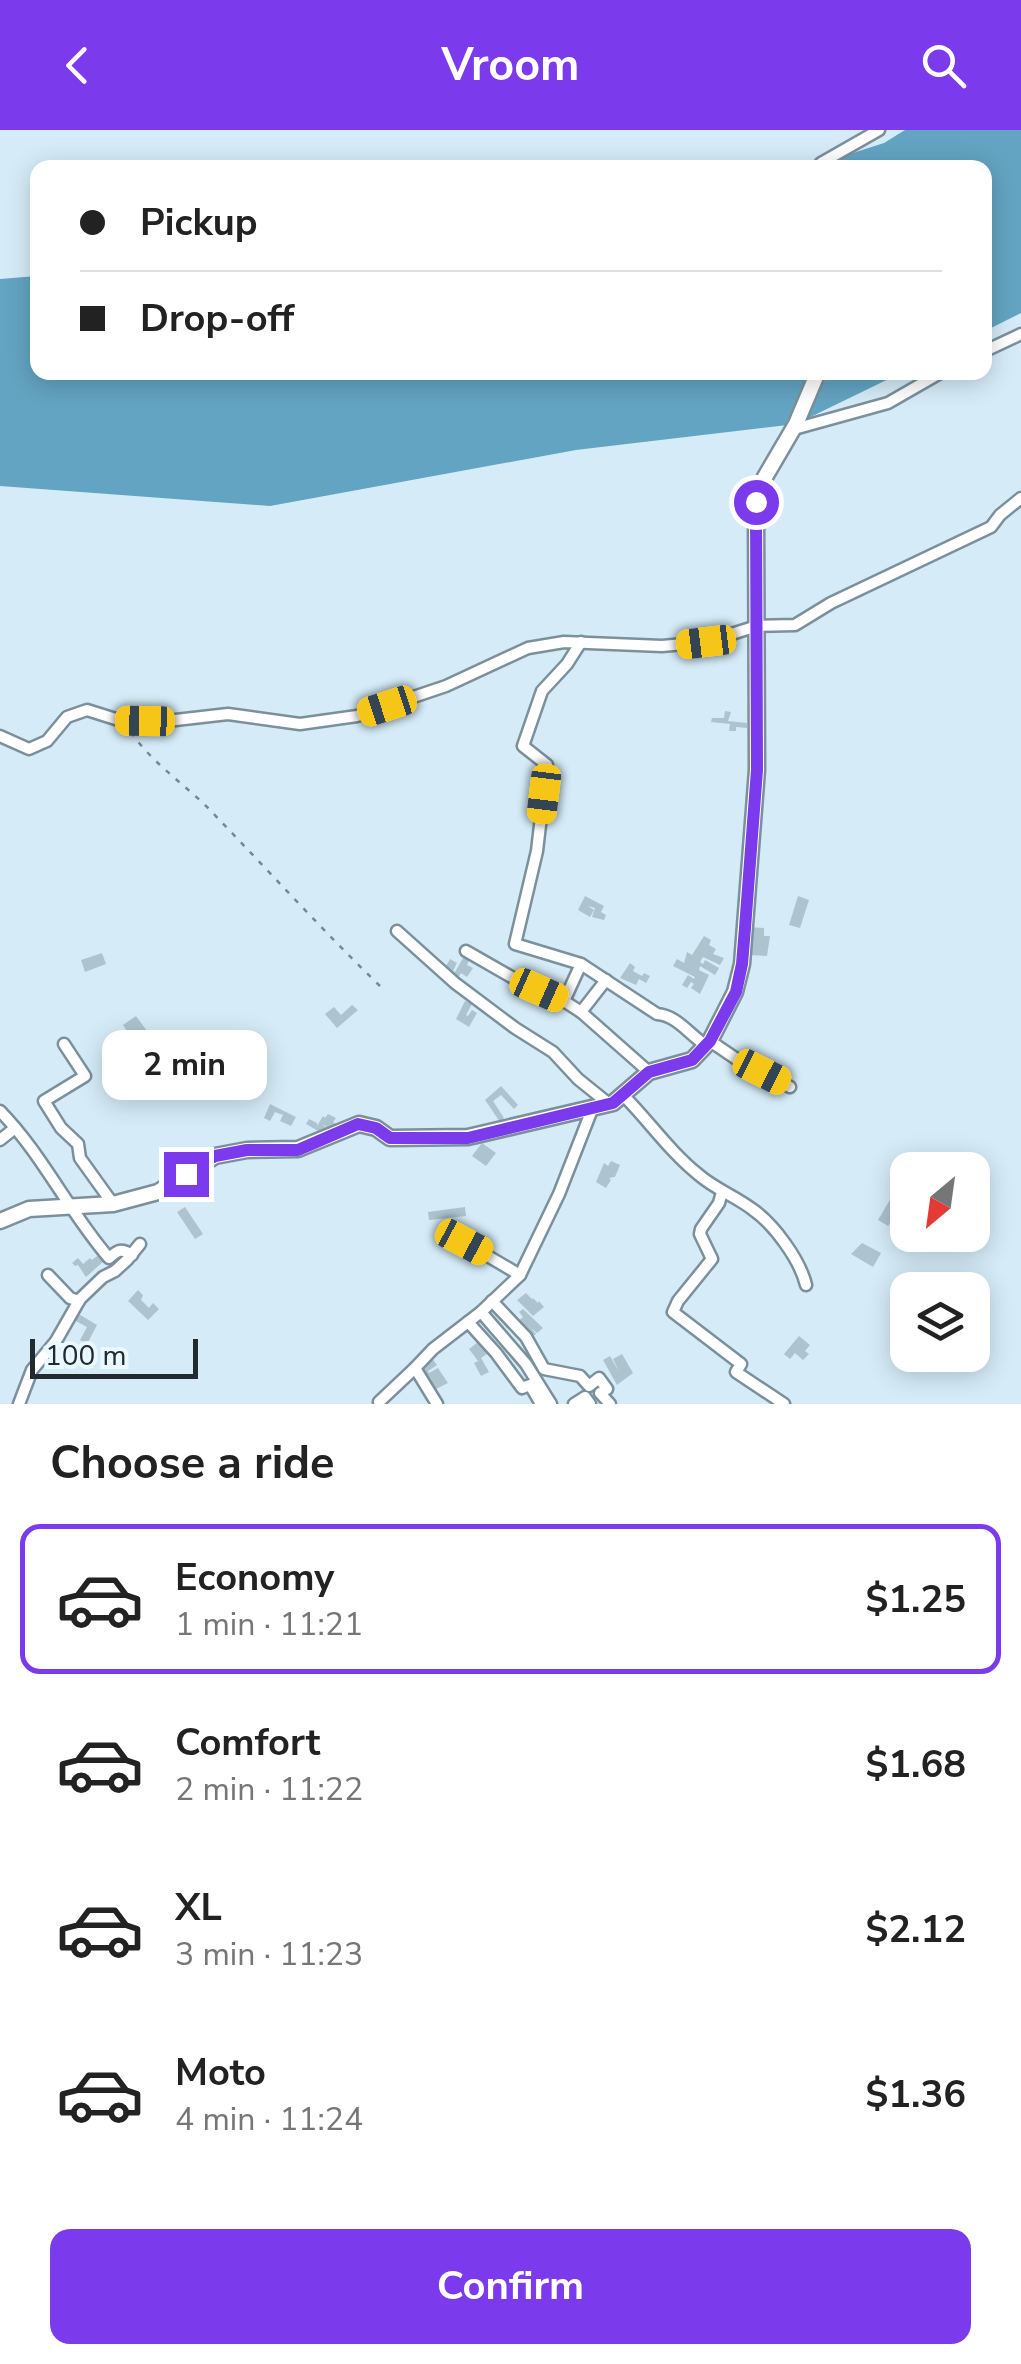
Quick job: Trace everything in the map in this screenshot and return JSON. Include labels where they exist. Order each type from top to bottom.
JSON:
[{"type":"street","points":[[826,160],[878,130]]},
{"type":"street","points":[[992,348],[1021,334]]},
{"type":"street","points":[[0,1221],[29,1209],[114,1204],[158,1192],[215,1156],[247,1150],[298,1150],[358,1124],[376,1128],[390,1138],[468,1138],[601,1106],[649,1072],[692,1060],[710,1041],[736,992],[742,964],[757,770],[756,502],[814,380]]},
{"type":"street","points":[[793,429],[888,404],[928,380]]},
{"type":"street","points":[[0,736],[29,749],[47,741],[67,717],[87,710],[122,720],[167,721],[228,714],[300,724],[357,716],[446,686],[528,648],[564,642],[662,646],[706,642],[757,626],[795,626],[832,603],[991,527],[1000,514],[1021,498]]},
{"type":"street","points":[[581,642],[542,691],[523,746],[548,765],[537,850],[515,944],[581,964],[657,1014],[665,1014],[679,1023],[704,1044],[710,1041]]},
{"type":"street","points":[[397,931],[455,983],[553,1052],[601,1106]]},
{"type":"street","points":[[466,951],[581,1012],[649,1072]]},
{"type":"street","points":[[564,1001],[581,964]]},
{"type":"street","points":[[581,1012],[606,980]]},
{"type":"street","points":[[710,1041],[790,1087]]},
{"type":"street","points":[[64,1044],[85,1076],[44,1101],[61,1128],[78,1144],[80,1158],[114,1204]]},
{"type":"street","points":[[623,1094],[698,1174],[756,1210],[786,1244],[803,1272],[806,1285]]},
{"type":"street","points":[[379,1402],[520,1275],[601,1106]]},
{"type":"street","points":[[0,1110],[109,1258],[118,1250],[132,1254]]},
{"type":"street","points":[[0,1140],[15,1128]]},
{"type":"street","points":[[722,1192],[700,1234],[712,1259],[673,1312],[741,1364],[736,1372],[784,1404]]},
{"type":"street","points":[[464,1242],[520,1275]]},
{"type":"street","points":[[19,1404],[32,1370],[79,1302],[140,1244]]},
{"type":"street","points":[[48,1275],[79,1302]]},
{"type":"street","points":[[492,1301],[526,1337],[544,1369],[580,1376],[589,1386],[599,1378],[608,1389],[600,1393],[610,1404]]},
{"type":"street","points":[[481,1312],[526,1364],[551,1404]]},
{"type":"street","points":[[468,1322],[522,1388],[530,1385],[541,1404]]},
{"type":"street","points":[[415,1368],[436,1404]]},
{"type":"street","points":[[574,1404],[584,1398],[590,1404]]},
{"type":"path","points":[[122,720],[142,748],[189,789],[381,988]]},
{"type":"water","points":[[905,130],[1021,130],[1021,313],[992,328],[992,160],[831,160],[884,143]]},
{"type":"water","points":[[30,277],[30,380],[887,380],[796,424],[576,450],[270,506],[0,486],[0,279]]},
{"type":"building","points":[[725,711],[731,712],[728,721],[747,723],[747,728],[729,731],[730,724],[711,722],[712,718],[724,718]]},
{"type":"building","points":[[585,896],[604,906],[604,920],[592,917],[595,908],[588,906],[594,910],[590,917],[578,910]]},
{"type":"building","points":[[798,896],[809,900],[800,928],[789,925]]},
{"type":"building","points":[[747,927],[764,928],[764,936],[770,936],[767,956],[748,955]]},
{"type":"building","points":[[704,936],[716,949],[713,954],[724,958],[720,965],[703,957],[700,962],[705,960],[719,968],[715,975],[700,966],[699,970],[709,975],[700,994],[691,988],[691,982],[687,988],[682,985],[688,975],[695,977],[673,966],[677,959],[684,963],[687,952],[692,955]]},
{"type":"building","points":[[102,953],[106,964],[85,972],[81,960]]},
{"type":"building","points":[[466,953],[471,956],[467,965],[473,968],[467,977],[461,973],[456,981],[443,971],[450,959],[457,963],[455,972]]},
{"type":"building","points":[[630,963],[635,967],[633,971],[650,976],[646,983],[639,979],[636,985],[620,978]]},
{"type":"building","points":[[465,1001],[472,1004],[466,1015],[472,1010],[477,1013],[469,1027],[456,1019]]},
{"type":"building","points":[[352,1005],[358,1010],[337,1028],[325,1014],[334,1007],[341,1015]]},
{"type":"building","points":[[136,1016],[147,1031],[136,1038],[143,1048],[137,1052],[123,1025]]},
{"type":"building","points":[[501,1086],[518,1105],[514,1109],[501,1095],[493,1101],[504,1118],[500,1122],[485,1100]]},
{"type":"building","points":[[270,1104],[296,1117],[291,1126],[280,1121],[283,1115],[275,1112],[270,1121],[264,1118]]},
{"type":"building","points":[[328,1114],[336,1118],[336,1124],[332,1130],[322,1124],[330,1131],[327,1136],[306,1124],[309,1119],[317,1126]]},
{"type":"building","points":[[482,1143],[496,1153],[486,1166],[472,1156]]},
{"type":"building","points":[[611,1161],[620,1165],[606,1188],[596,1182],[604,1163],[608,1166]]},
{"type":"building","points":[[890,1200],[890,1223],[888,1226],[878,1220]]},
{"type":"building","points":[[185,1207],[203,1234],[195,1239],[177,1212]]},
{"type":"building","points":[[465,1207],[466,1216],[429,1220],[428,1212]]},
{"type":"building","points":[[862,1243],[881,1253],[873,1267],[851,1254]]},
{"type":"building","points":[[101,1253],[106,1259],[86,1277],[72,1263],[78,1258],[83,1264]]},
{"type":"building","points":[[138,1290],[149,1308],[153,1303],[159,1309],[148,1320],[128,1301]]},
{"type":"building","points":[[526,1293],[544,1307],[533,1316],[517,1300]]},
{"type":"building","points":[[523,1309],[543,1328],[537,1333],[531,1328],[536,1334],[530,1339],[516,1323],[523,1317],[519,1312]]},
{"type":"building","points":[[77,1313],[97,1325],[87,1344],[80,1340],[87,1327],[74,1320]]},
{"type":"building","points":[[799,1336],[810,1345],[805,1351],[809,1354],[803,1360],[795,1353],[790,1359],[784,1354]]},
{"type":"building","points":[[478,1342],[487,1354],[481,1358],[489,1372],[481,1376],[474,1363],[478,1361],[469,1349]]},
{"type":"building","points":[[622,1354],[633,1373],[617,1385],[603,1360],[610,1356],[619,1372],[613,1359]]},
{"type":"building","points":[[431,1357],[437,1365],[429,1373],[438,1368],[448,1383],[436,1389],[418,1365]]},
{"type":"route","points":[[186,1174],[215,1156],[247,1150],[298,1150],[358,1124],[376,1128],[390,1138],[468,1138],[613,1103],[649,1072],[692,1060],[710,1041],[736,992],[742,964],[757,770],[756,502]]}]
